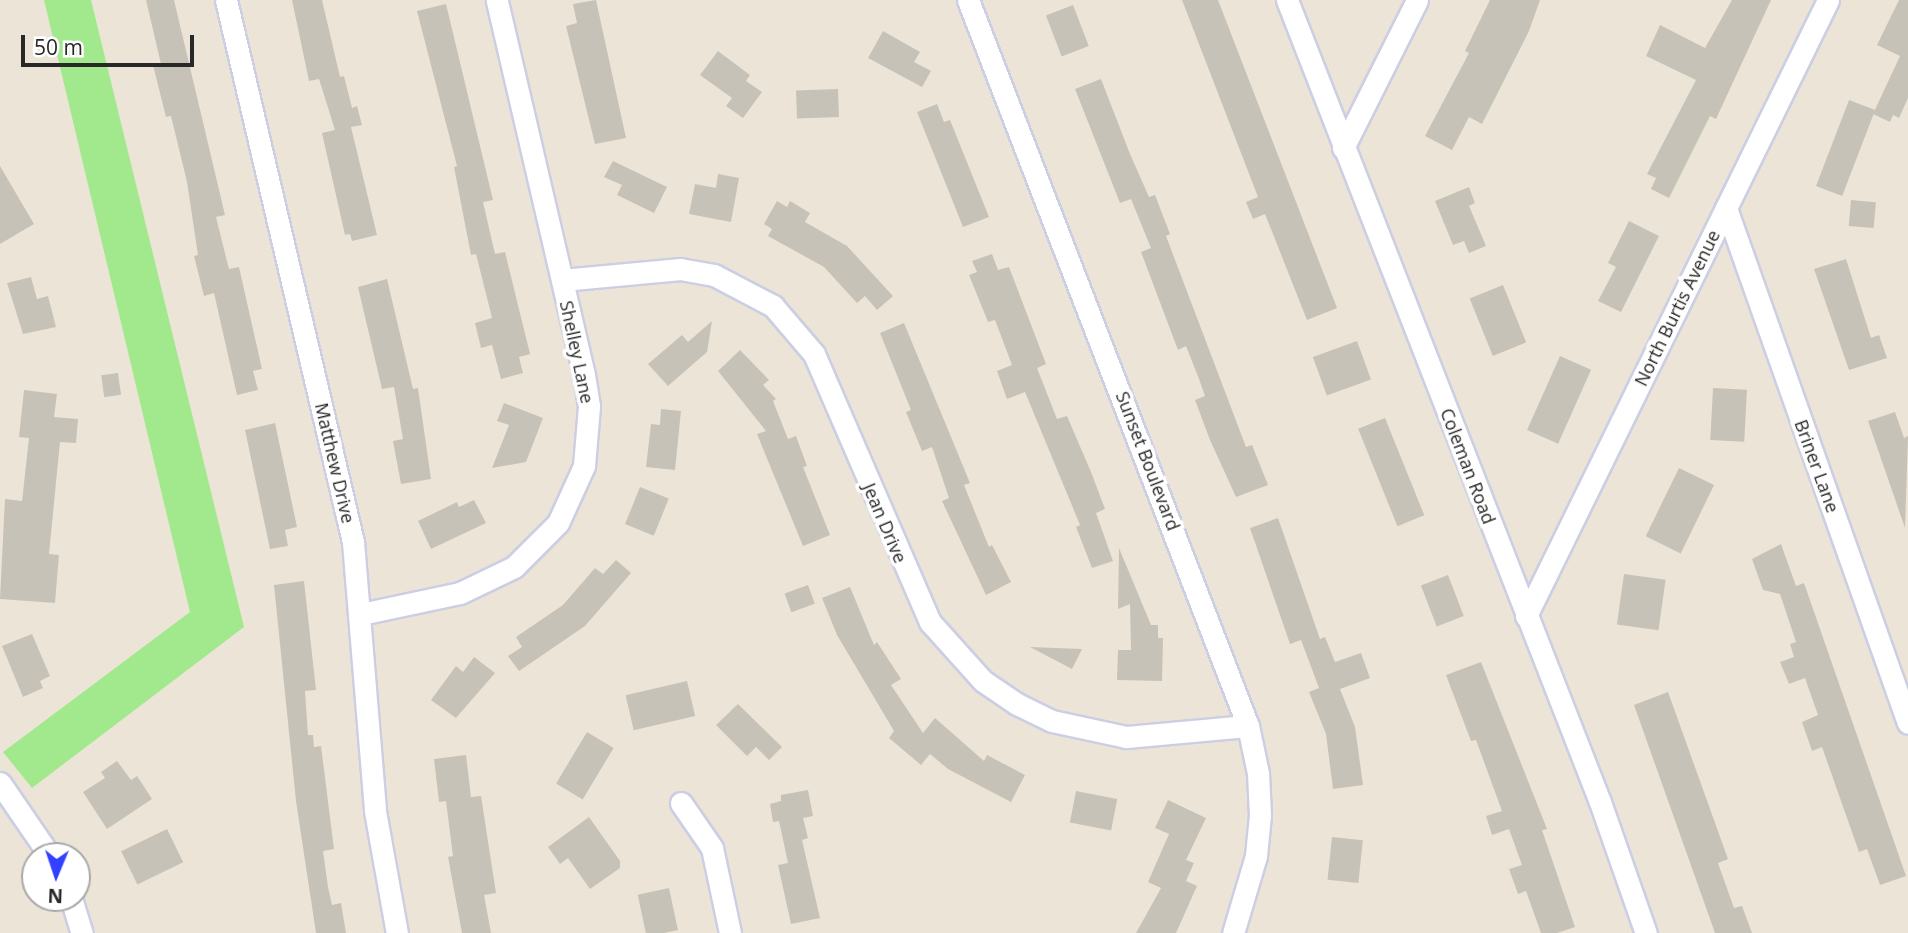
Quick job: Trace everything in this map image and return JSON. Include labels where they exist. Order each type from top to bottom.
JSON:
[{"type":"street","name":"Matthew Drive","points":[[226,0],[340,473],[361,614],[375,811],[397,933]]},
{"type":"street","name":"Shelley Lane","points":[[361,614],[460,593],[489,582],[538,547],[558,523],[573,495],[589,438],[584,375],[497,0]]},
{"type":"street","name":"Sunset Boulevard","points":[[968,0],[1248,726],[1258,773],[1260,815],[1256,856],[1233,933]]},
{"type":"street","name":"Coleman Road","points":[[1287,0],[1526,615],[1646,933]]},
{"type":"street","points":[[1343,148],[1417,0]]},
{"type":"street","name":"North Burtis Avenue","points":[[1526,615],[1828,0]]},
{"type":"street","name":"Briner Lane","points":[[1726,208],[1908,723]]},
{"type":"street","name":"Jean Drive","points":[[562,280],[680,269],[733,282],[773,306],[814,354],[930,622],[984,681],[1017,704],[1052,721],[1126,737],[1248,726]]},
{"type":"street","points":[[0,783],[40,842]]},
{"type":"street","points":[[681,803],[712,848],[730,933]]},
{"type":"street","points":[[75,912],[82,933]]},
{"type":"green space","points":[[44,0],[91,0],[244,627],[32,788],[3,752],[190,612]]},
{"type":"building","points":[[146,0],[174,0],[225,215],[216,217],[229,269],[239,267],[262,369],[253,371],[258,390],[237,395],[214,293],[204,296],[194,256],[198,255],[187,182],[171,116],[166,117],[153,65],[161,64]]},
{"type":"building","points":[[292,0],[322,0],[340,77],[344,76],[352,108],[357,106],[362,125],[351,127],[377,235],[352,241],[350,234],[345,235],[322,133],[335,130],[319,79],[309,81]]},
{"type":"building","points":[[596,0],[626,138],[595,144],[566,26],[577,23],[573,4]]},
{"type":"building","points":[[1182,0],[1218,0],[1337,308],[1307,320],[1265,214],[1253,219],[1246,202],[1258,197]]},
{"type":"building","points":[[1490,0],[1540,0],[1529,31],[1482,124],[1469,117],[1452,150],[1425,136],[1469,53],[1465,51]]},
{"type":"building","points":[[1732,0],[1771,0],[1716,119],[1710,116],[1669,198],[1651,189],[1656,178],[1647,174],[1696,80],[1646,56],[1660,25],[1705,48]]},
{"type":"building","points":[[1899,0],[1908,0],[1908,98],[1899,118],[1893,115],[1890,122],[1873,114],[1900,56],[1877,45]]},
{"type":"building","points":[[446,4],[493,200],[483,202],[495,254],[505,252],[530,354],[519,357],[523,373],[501,379],[492,345],[481,348],[475,323],[492,318],[476,254],[471,255],[454,167],[457,166],[417,11]]},
{"type":"building","points":[[1073,5],[1089,46],[1062,56],[1046,15]]},
{"type":"building","points":[[883,31],[920,52],[914,62],[931,71],[922,87],[868,58]]},
{"type":"building","points":[[718,51],[750,75],[746,81],[762,92],[743,118],[726,106],[732,98],[700,75]]},
{"type":"building","points":[[1101,79],[1149,197],[1155,195],[1170,234],[1166,236],[1246,447],[1252,445],[1268,485],[1236,497],[1195,400],[1205,396],[1199,379],[1186,346],[1178,350],[1141,252],[1151,248],[1131,199],[1120,203],[1075,89]]},
{"type":"building","points":[[838,89],[839,117],[797,118],[796,90]]},
{"type":"building","points":[[1849,100],[1875,110],[1842,196],[1816,186]]},
{"type":"building","points":[[937,104],[944,122],[950,120],[989,217],[963,227],[917,112]]},
{"type":"building","points":[[613,161],[667,187],[654,213],[617,195],[622,185],[604,177]]},
{"type":"building","points":[[0,166],[34,224],[0,244]]},
{"type":"building","points":[[718,174],[739,178],[731,222],[689,214],[695,184],[716,188]]},
{"type":"building","points":[[1469,187],[1475,203],[1469,206],[1486,246],[1469,253],[1464,241],[1453,245],[1435,201]]},
{"type":"building","points":[[1851,200],[1876,202],[1874,228],[1849,226]]},
{"type":"building","points":[[777,201],[787,207],[790,201],[810,213],[805,222],[847,246],[893,296],[877,310],[865,296],[857,303],[824,267],[768,236],[772,229],[764,224]]},
{"type":"building","points":[[1629,221],[1659,236],[1621,312],[1598,301],[1616,267],[1608,263]]},
{"type":"building","points":[[992,254],[998,270],[1009,267],[1046,364],[1037,368],[1057,419],[1067,416],[1091,472],[1105,509],[1096,513],[1113,561],[1092,568],[1076,527],[1080,525],[1025,392],[1007,399],[997,371],[1012,365],[995,320],[988,322],[969,275],[977,272],[972,261]]},
{"type":"building","points":[[1846,259],[1871,338],[1879,335],[1887,358],[1849,370],[1814,269]]},
{"type":"building","points":[[31,277],[37,299],[48,296],[56,327],[23,334],[7,283]]},
{"type":"building","points":[[387,279],[413,389],[418,388],[431,479],[401,484],[393,441],[403,439],[394,387],[382,389],[358,287]]},
{"type":"building","points":[[1503,285],[1526,342],[1493,356],[1470,298]]},
{"type":"building","points":[[712,321],[707,352],[668,386],[648,364],[682,335],[688,342]]},
{"type":"building","points":[[904,323],[970,483],[964,485],[989,547],[992,545],[1011,582],[986,595],[942,501],[949,498],[932,447],[922,451],[906,412],[911,410],[880,333]]},
{"type":"building","points":[[1357,341],[1371,380],[1327,396],[1313,357]]},
{"type":"building","points":[[740,350],[769,380],[763,385],[776,399],[773,401],[788,439],[796,436],[807,466],[803,467],[830,535],[803,546],[757,434],[766,431],[718,371]]},
{"type":"building","points":[[1560,356],[1591,370],[1558,444],[1527,430]]},
{"type":"building","points":[[118,373],[121,395],[104,397],[101,375]]},
{"type":"building","points":[[1713,388],[1747,390],[1744,442],[1710,440]]},
{"type":"building","points":[[24,390],[57,394],[54,417],[78,419],[76,443],[60,442],[49,554],[59,555],[55,603],[0,599],[5,499],[22,501],[29,438],[19,437]]},
{"type":"building","points":[[504,403],[543,418],[526,462],[492,468],[509,425],[497,421]]},
{"type":"building","points":[[661,409],[681,411],[675,470],[646,467],[651,424],[660,425]]},
{"type":"building","points":[[1895,412],[1904,438],[1908,436],[1905,528],[1868,421]]},
{"type":"building","points":[[1385,418],[1424,515],[1397,526],[1358,429]]},
{"type":"building","points":[[275,423],[297,527],[285,530],[288,546],[270,549],[245,430]]},
{"type":"building","points":[[1679,468],[1714,485],[1681,553],[1646,536]]},
{"type":"building","points":[[640,487],[669,499],[654,536],[625,524]]},
{"type":"building","points":[[474,500],[486,523],[431,549],[418,521],[457,502],[459,507]]},
{"type":"building","points":[[1278,518],[1320,639],[1325,637],[1335,662],[1361,653],[1370,678],[1340,689],[1355,727],[1363,785],[1333,789],[1326,734],[1309,692],[1319,688],[1301,640],[1290,644],[1250,528]]},
{"type":"building","points":[[1781,544],[1796,586],[1804,583],[1906,876],[1880,885],[1867,849],[1859,852],[1822,747],[1812,751],[1802,722],[1818,715],[1805,678],[1789,684],[1780,662],[1794,657],[1790,644],[1796,642],[1780,594],[1763,590],[1752,559]]},
{"type":"building","points":[[1119,548],[1151,625],[1158,625],[1158,638],[1163,638],[1162,681],[1117,680],[1118,650],[1131,650],[1130,604],[1118,609]]},
{"type":"building","points":[[616,560],[631,573],[585,626],[519,671],[508,656],[522,647],[516,637],[563,605],[595,568],[603,574]]},
{"type":"building","points":[[1624,574],[1666,580],[1658,630],[1617,625]]},
{"type":"building","points":[[1448,575],[1464,616],[1437,626],[1421,585]]},
{"type":"building","points":[[304,581],[316,690],[305,691],[308,735],[313,735],[314,747],[321,746],[334,849],[323,851],[332,905],[341,903],[346,933],[316,933],[296,801],[274,585]]},
{"type":"building","points":[[808,585],[815,604],[791,612],[785,594]]},
{"type":"building","points":[[850,587],[874,645],[877,642],[901,679],[891,685],[923,733],[935,718],[984,761],[987,755],[1025,775],[1011,802],[948,769],[930,754],[921,765],[889,738],[894,731],[837,635],[822,598]]},
{"type":"building","points":[[32,634],[50,676],[40,681],[43,688],[23,697],[2,646]]},
{"type":"building","points":[[1030,647],[1082,649],[1072,669]]},
{"type":"building","points":[[474,657],[495,673],[456,718],[431,700],[456,666],[463,672]]},
{"type":"building","points":[[1481,662],[1547,829],[1542,830],[1575,927],[1557,933],[1541,933],[1526,891],[1518,894],[1509,869],[1522,865],[1509,829],[1492,835],[1486,816],[1502,811],[1476,740],[1471,741],[1446,675]]},
{"type":"building","points":[[687,681],[695,716],[634,730],[626,695]]},
{"type":"building","points":[[1668,692],[1728,859],[1718,863],[1734,908],[1742,906],[1752,933],[1715,933],[1634,705]]},
{"type":"building","points":[[738,704],[782,747],[769,760],[756,747],[747,756],[716,725]]},
{"type":"building","points":[[587,732],[614,748],[583,799],[556,783]]},
{"type":"building","points":[[466,755],[471,797],[481,796],[496,893],[484,895],[491,933],[462,933],[448,857],[453,856],[446,801],[439,802],[434,759]]},
{"type":"building","points":[[117,761],[131,780],[137,776],[152,799],[107,829],[83,792],[105,778],[101,772]]},
{"type":"building","points":[[808,790],[813,816],[803,818],[808,838],[802,840],[820,918],[791,924],[778,865],[788,863],[779,821],[773,822],[770,804],[781,801],[781,795]]},
{"type":"building","points":[[1076,791],[1117,799],[1111,830],[1070,822]]},
{"type":"building","points":[[1168,800],[1206,818],[1186,860],[1194,863],[1186,881],[1197,886],[1176,933],[1136,933],[1161,888],[1148,882],[1169,834],[1155,828]]},
{"type":"building","points":[[589,817],[620,861],[620,868],[590,889],[568,858],[560,864],[548,847]]},
{"type":"building","points":[[167,829],[183,862],[137,885],[121,851]]},
{"type":"building","points":[[1332,837],[1363,840],[1358,883],[1328,880]]},
{"type":"building","points":[[669,888],[678,930],[646,933],[638,895]]}]
